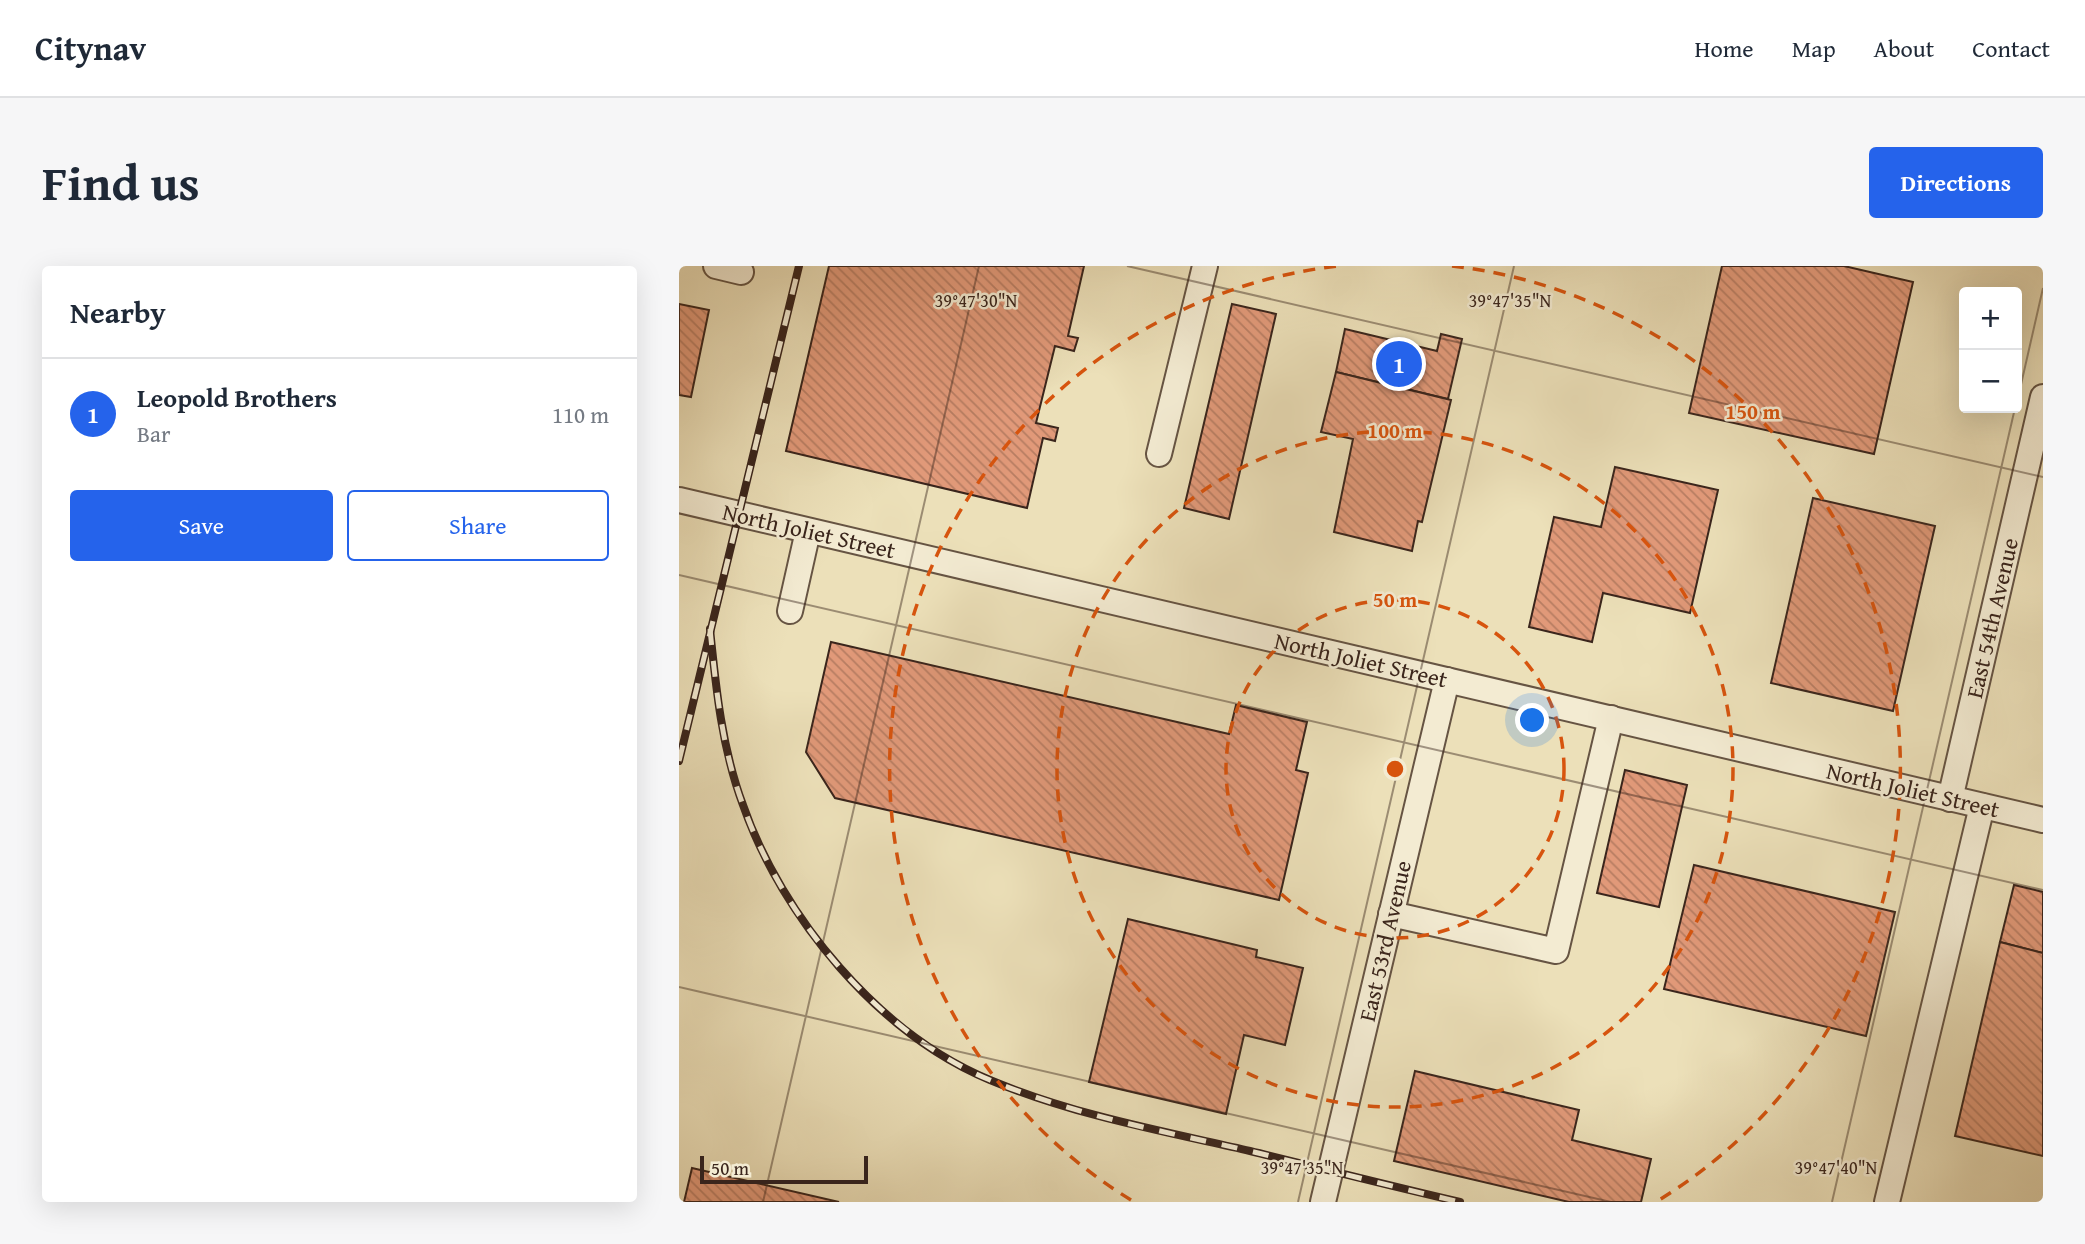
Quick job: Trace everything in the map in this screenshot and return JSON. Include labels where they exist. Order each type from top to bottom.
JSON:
[{"type":"street","points":[[716,266],[741,272]]},
{"type":"street","points":[[1159,454],[1205,266]]},
{"type":"street","name":"East 54th Avenue","points":[[1950,799],[2036,459],[2043,397]]},
{"type":"street","name":"North Joliet Street","points":[[679,500],[2043,820]]},
{"type":"street","points":[[790,611],[808,531]]},
{"type":"street","name":"East 53rd Avenue","points":[[1323,1202],[1447,680]]},
{"type":"street","points":[[1391,914],[1556,951],[1611,718]]},
{"type":"street","points":[[1887,1202],[1982,806]]},
{"type":"building","points":[[829,266],[1084,266],[1068,336],[1078,338],[1074,351],[1055,346],[1036,423],[1058,428],[1055,441],[1043,438],[1027,508],[786,451]]},
{"type":"building","points":[[1722,266],[1844,266],[1913,282],[1874,454],[1689,413]]},
{"type":"building","points":[[679,304],[709,310],[691,397],[679,395]]},
{"type":"building","points":[[1232,304],[1276,314],[1229,519],[1184,508]]},
{"type":"building","points":[[1345,329],[1437,351],[1441,334],[1462,339],[1448,399],[1336,372]]},
{"type":"building","points":[[1336,372],[1451,400],[1422,522],[1418,521],[1412,551],[1334,532],[1353,439],[1321,432]]},
{"type":"building","points":[[1615,467],[1718,490],[1690,613],[1603,593],[1592,642],[1529,627],[1554,517],[1601,527]]},
{"type":"building","points":[[1813,498],[1935,526],[1893,711],[1771,683]]},
{"type":"building","points":[[831,642],[1229,734],[1236,705],[1307,722],[1296,770],[1308,773],[1279,900],[835,798],[806,752]]},
{"type":"building","points":[[1625,770],[1687,785],[1659,907],[1597,893]]},
{"type":"building","points":[[1694,865],[1895,912],[1866,1036],[1664,989]]},
{"type":"building","points":[[2014,885],[2043,892],[2043,953],[2000,942]]},
{"type":"building","points":[[1128,919],[1257,950],[1256,957],[1303,968],[1285,1045],[1244,1035],[1226,1114],[1089,1082]]},
{"type":"building","points":[[2000,942],[2043,953],[2043,1156],[1955,1136]]},
{"type":"building","points":[[1415,1071],[1579,1110],[1572,1140],[1651,1159],[1641,1202],[1569,1202],[1394,1161]]},
{"type":"building","points":[[692,1168],[839,1202],[684,1202]]},
{"type":"railway","points":[[679,761],[799,266]]},
{"type":"railway","points":[[710,629],[725,741],[736,784],[760,847],[782,889],[839,967],[873,1002],[910,1033],[949,1060],[990,1080],[1054,1103],[1460,1202]]},
{"type":"place","name":"Leopold Brothers","points":[[1399,364]]}]
